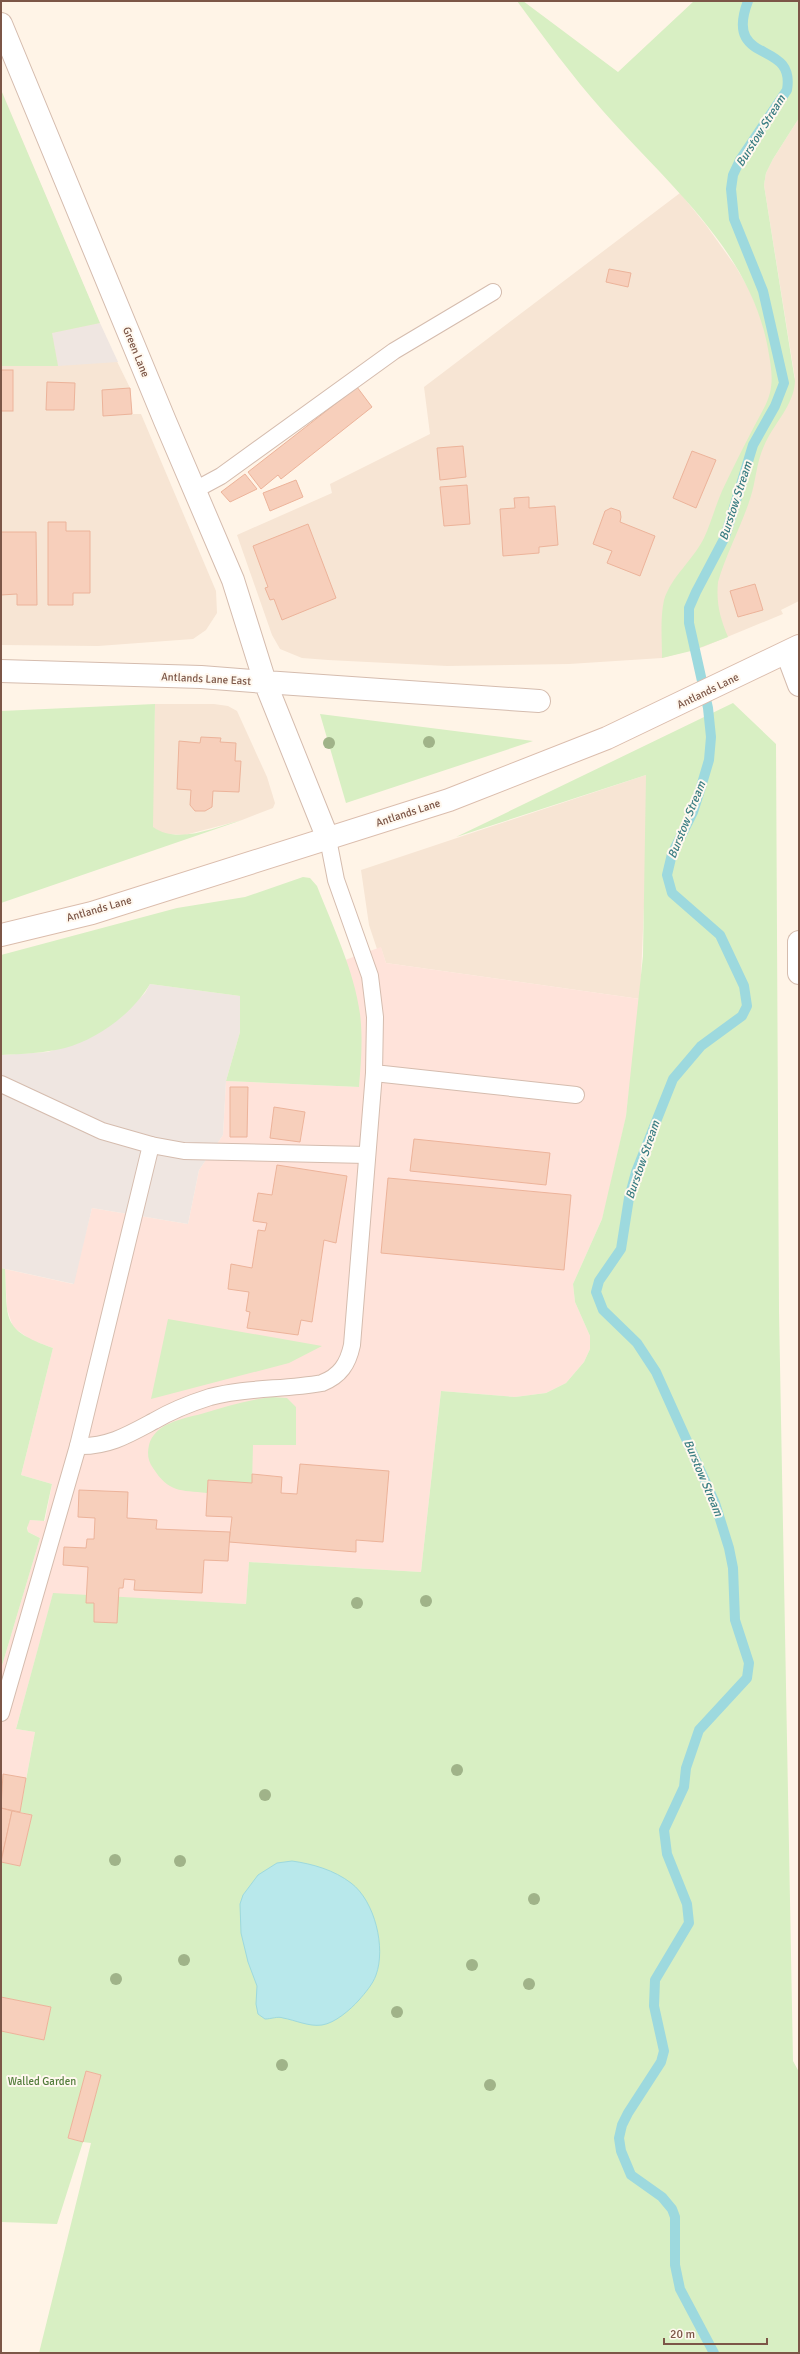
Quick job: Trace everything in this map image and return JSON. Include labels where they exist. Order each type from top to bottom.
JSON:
[{"type":"street","name":"Green Lane","points":[[1,24],[233,580],[265,682]]},
{"type":"street","points":[[793,649],[799,685]]},
{"type":"street","name":"Antlands Lane","points":[[1,935],[92,912],[449,800],[607,738],[672,709],[793,649]]},
{"type":"street","name":"Antlands Lane East","points":[[1,671],[201,677],[265,682],[328,839]]},
{"type":"street","points":[[265,682],[539,701]]},
{"type":"street","points":[[799,942],[799,973]]},
{"type":"lane","points":[[195,490],[221,476],[394,351],[493,292]]},
{"type":"lane","points":[[78,1446],[91,1447],[118,1440],[173,1411],[210,1398],[242,1391],[322,1383],[333,1379],[346,1364],[352,1345],[374,1073],[375,1017],[370,976],[336,880],[328,839]]},
{"type":"lane","points":[[374,1073],[576,1096]]},
{"type":"lane","points":[[1,1084],[102,1131],[151,1145],[184,1151],[367,1155]]},
{"type":"lane","points":[[1,1713],[78,1446],[151,1145]]},
{"type":"shaded area","points":[[1,90],[108,343],[130,388],[132,414],[141,414],[216,591],[217,613],[206,630],[193,639],[98,646],[1,645]]},
{"type":"shaded area","points":[[799,118],[799,601],[781,610],[783,614],[703,647],[662,658],[569,664],[447,666],[302,658],[280,649],[272,635],[237,535],[332,493],[330,484],[430,434],[424,387],[680,193],[706,225],[736,267],[750,291],[764,325],[795,379],[764,185],[766,173],[773,159]]},
{"type":"shaded area","points":[[100,323],[118,362],[58,366],[52,333]]},
{"type":"shaded area","points":[[155,704],[214,704],[228,706],[237,711],[267,777],[275,803],[273,808],[242,820],[185,835],[164,834],[152,827]]},
{"type":"shaded area","points":[[646,775],[647,836],[640,999],[386,963],[381,948],[377,949],[369,925],[361,870]]},
{"type":"shaded area","points":[[381,947],[386,963],[640,999],[626,1117],[607,1200],[602,1219],[573,1284],[575,1302],[590,1336],[590,1349],[584,1362],[566,1383],[546,1393],[515,1397],[441,1391],[421,1572],[249,1562],[246,1604],[53,1594],[16,1729],[35,1732],[20,1812],[12,1811],[1,1861],[1,1669],[40,1538],[28,1532],[27,1525],[30,1520],[45,1521],[52,1484],[21,1475],[53,1348],[31,1340],[13,1327],[7,1309],[5,1269],[73,1284],[92,1208],[188,1224],[199,1170],[223,1135],[226,1081],[359,1087],[361,1030],[357,1002],[345,960]]},
{"type":"shaded area","points":[[150,984],[240,996],[240,1032],[226,1081],[223,1135],[199,1170],[188,1224],[92,1208],[74,1284],[1,1268],[1,1055],[48,1052],[91,1037],[126,1012],[145,993]]},
{"type":"green space","points":[[517,1],[523,1],[618,72],[694,1],[799,1],[799,118],[773,159],[766,173],[764,185],[795,381],[794,390],[787,407],[761,452],[750,499],[718,582],[719,610],[728,637],[691,651],[662,658],[662,621],[664,600],[677,576],[704,538],[722,491],[767,401],[772,379],[768,349],[758,313],[743,280],[724,249],[678,192],[592,98]]},
{"type":"green space","points":[[1,90],[100,323],[52,333],[58,366],[1,366]]},
{"type":"green space","name":"Walled Garden","points":[[733,703],[776,744],[779,1311],[793,2061],[799,2072],[799,2353],[39,2353],[91,2143],[83,2142],[57,2224],[1,2222],[1,2031],[44,2040],[51,2007],[1,1997],[1,1862],[20,1866],[32,1815],[20,1812],[35,1732],[16,1729],[53,1593],[246,1604],[249,1562],[421,1572],[441,1391],[515,1397],[546,1393],[566,1383],[584,1362],[590,1349],[590,1336],[575,1302],[573,1284],[602,1219],[626,1116],[643,956],[646,775],[456,837]],"holes":[[[86,2071],[101,2075],[82,2142],[68,2138]]]},
{"type":"green space","points":[[155,704],[153,827],[163,832],[185,835],[209,830],[242,820],[1,903],[1,711]]},
{"type":"green space","points":[[320,714],[533,741],[346,803]]},
{"type":"green space","points":[[303,877],[310,878],[317,886],[353,981],[361,1023],[359,1087],[226,1081],[240,1032],[240,996],[150,984],[134,1005],[114,1024],[90,1038],[57,1050],[1,1055],[1,955],[177,908],[245,897]]},
{"type":"green space","points":[[1,1268],[5,1269],[6,1300],[10,1320],[15,1328],[24,1335],[53,1348],[21,1475],[52,1484],[44,1521],[30,1520],[27,1528],[28,1532],[40,1538],[1,1669]]},
{"type":"green space","points":[[168,1319],[322,1346],[289,1363],[151,1399]]},
{"type":"green space","points":[[272,1397],[287,1398],[296,1407],[296,1445],[253,1445],[252,1483],[209,1480],[207,1493],[176,1489],[164,1482],[151,1465],[148,1457],[148,1451],[152,1438],[163,1427],[170,1423],[227,1406]]},
{"type":"water","points":[[292,1861],[323,1868],[338,1874],[351,1883],[366,1901],[372,1913],[379,1939],[379,1964],[375,1978],[371,1985],[347,2012],[332,2022],[322,2025],[307,2024],[281,2017],[265,2019],[258,2014],[256,2004],[257,1986],[248,1962],[241,1933],[240,1904],[243,1895],[258,1875],[277,1863]]},
{"type":"building","points":[[609,269],[631,273],[628,287],[606,282]]},
{"type":"building","points":[[1,370],[13,370],[13,411],[1,411]]},
{"type":"building","points":[[47,382],[75,383],[74,410],[46,410]]},
{"type":"building","points":[[357,387],[372,407],[281,479],[278,475],[261,489],[248,472]]},
{"type":"building","points":[[130,388],[132,414],[103,416],[102,390]]},
{"type":"building","points":[[463,446],[466,477],[440,480],[437,448]]},
{"type":"building","points":[[692,451],[716,460],[696,508],[673,498]]},
{"type":"building","points":[[245,474],[257,489],[230,502],[221,492]]},
{"type":"building","points":[[296,480],[303,497],[270,511],[263,493]]},
{"type":"building","points":[[467,485],[470,524],[444,526],[440,487]]},
{"type":"building","points":[[529,497],[529,508],[555,506],[558,545],[539,547],[539,553],[503,556],[500,509],[515,508],[514,498]]},
{"type":"building","points":[[611,508],[620,511],[620,522],[655,536],[640,576],[607,563],[612,551],[593,544],[605,511]]},
{"type":"building","points":[[48,522],[66,522],[66,531],[90,531],[90,593],[73,593],[73,605],[48,605]]},
{"type":"building","points":[[308,524],[336,598],[282,620],[274,599],[270,600],[265,588],[268,587],[253,546]]},
{"type":"building","points":[[1,532],[36,532],[37,605],[17,605],[17,594],[1,595]]},
{"type":"building","points":[[755,584],[763,610],[738,617],[730,591]]},
{"type":"building","points":[[201,737],[221,738],[220,742],[236,743],[235,761],[241,761],[239,792],[213,791],[212,807],[205,811],[195,811],[190,805],[191,790],[177,789],[179,741],[200,743]]},
{"type":"building","points":[[230,1087],[248,1087],[247,1137],[230,1137]]},
{"type":"building","points":[[274,1107],[305,1112],[300,1142],[270,1138]]},
{"type":"building","points":[[414,1139],[550,1153],[546,1185],[410,1171]]},
{"type":"building","points":[[277,1165],[347,1176],[336,1243],[324,1240],[312,1322],[301,1320],[298,1335],[247,1328],[250,1312],[246,1311],[249,1292],[228,1289],[231,1264],[252,1268],[258,1230],[265,1231],[267,1223],[253,1221],[258,1193],[272,1195]]},
{"type":"building","points":[[388,1178],[571,1195],[564,1270],[381,1253]]},
{"type":"building","points":[[300,1464],[389,1471],[383,1542],[356,1540],[356,1552],[229,1542],[232,1517],[206,1516],[208,1480],[252,1483],[252,1474],[282,1477],[281,1493],[297,1494]]},
{"type":"building","points":[[79,1490],[128,1492],[127,1518],[157,1520],[156,1529],[230,1532],[228,1561],[204,1560],[202,1593],[134,1590],[135,1580],[124,1579],[123,1588],[119,1588],[117,1623],[94,1622],[94,1603],[86,1603],[88,1567],[63,1565],[64,1547],[86,1548],[87,1539],[94,1539],[95,1518],[78,1517]]},
{"type":"building","points":[[3,1774],[26,1778],[20,1812],[1,1808]]},
{"type":"building","points":[[1,1808],[12,1811],[1,1861]]},
{"type":"building","points":[[12,1811],[32,1815],[20,1866],[1,1862]]},
{"type":"building","points":[[1,1997],[51,2007],[44,2040],[1,2031]]},
{"type":"building","points":[[86,2071],[101,2075],[83,2142],[68,2138]]},
{"type":"waterway","name":"Burstow Stream","points":[[714,2353],[680,2289],[675,2265],[675,2217],[672,2209],[662,2197],[631,2175],[621,2151],[619,2138],[622,2125],[628,2113],[661,2062],[664,2051],[654,2006],[655,1980],[689,1923],[687,1904],[667,1854],[664,1830],[684,1787],[686,1768],[699,1730],[747,1678],[749,1663],[735,1620],[733,1568],[729,1548],[715,1503],[656,1372],[637,1343],[603,1310],[596,1292],[599,1281],[621,1249],[629,1198],[636,1172],[673,1079],[701,1046],[742,1016],[747,1006],[744,986],[720,935],[672,893],[667,875],[672,854],[693,812],[701,787],[709,760],[711,737],[708,708],[689,623],[689,608],[725,537],[753,445],[775,406],[784,383],[763,291],[734,219],[731,189],[733,175],[740,160],[787,90],[787,74],[781,63],[752,44],[745,35],[743,22],[748,1]]}]
